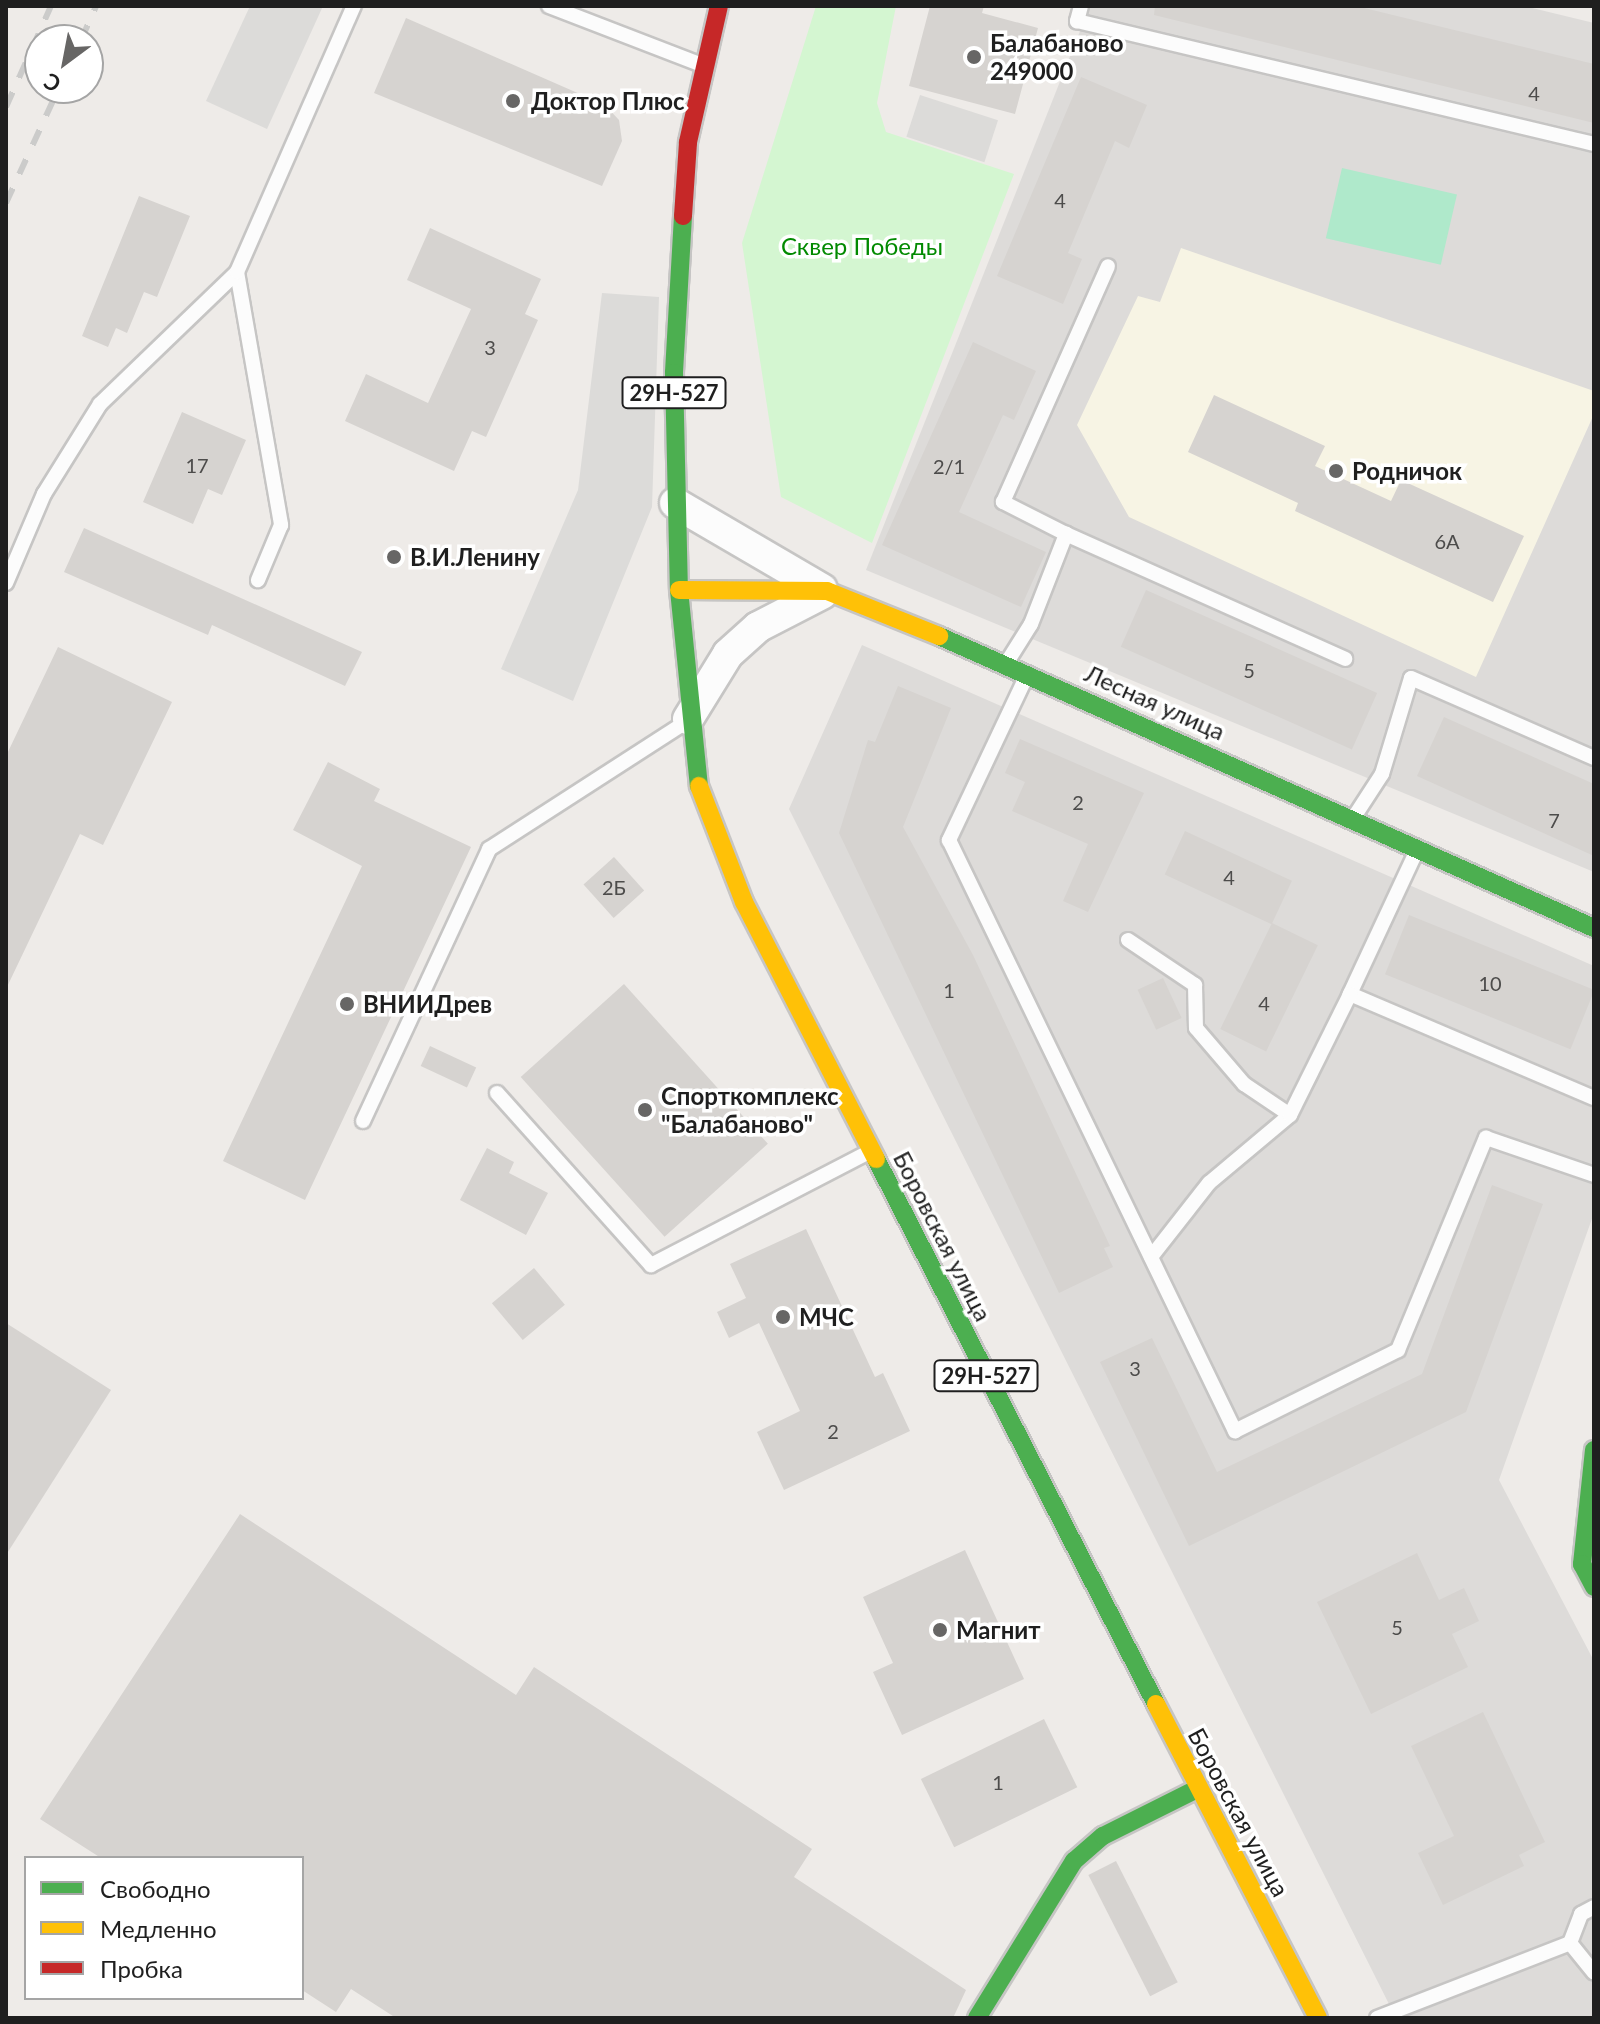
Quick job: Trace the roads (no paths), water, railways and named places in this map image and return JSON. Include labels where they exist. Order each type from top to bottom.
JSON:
[{"type":"main road","name":"29Н-527","points":[[687,721],[675,503],[680,204],[704,66],[719,6]]},
{"type":"main road","name":"Лесная улица","points":[[679,590],[827,591],[1028,671],[1594,928]]},
{"type":"main road","name":"Боровская улица","points":[[687,721],[708,818],[744,902],[1318,2018]]},
{"type":"main road","points":[[1594,1450],[1582,1564],[1594,1587]]},
{"type":"main road","points":[[977,2018],[1074,1861],[1103,1836],[1199,1788]]},
{"type":"street","points":[[675,503],[827,591]]},
{"type":"street","points":[[687,721],[728,654],[758,627],[827,591]]},
{"type":"lane","points":[[6,583],[44,494],[100,404],[237,272],[354,6]]},
{"type":"lane","points":[[549,6],[704,66]]},
{"type":"lane","points":[[1081,6],[1077,21],[1594,144]]},
{"type":"lane","points":[[1108,266],[1003,502],[1066,534],[1345,659]]},
{"type":"lane","points":[[237,272],[281,525],[258,580]]},
{"type":"lane","points":[[1007,663],[1031,624],[1066,534]]},
{"type":"lane","points":[[1028,671],[949,840],[1235,1431],[1398,1350],[1486,1138],[1594,1175]]},
{"type":"lane","points":[[1353,819],[1382,774],[1411,678],[1594,758]]},
{"type":"lane","points":[[363,1121],[489,849],[687,721]]},
{"type":"lane","points":[[1151,1257],[1209,1183],[1290,1115],[1417,849]]},
{"type":"lane","points":[[1128,940],[1195,985],[1196,1028],[1244,1084],[1290,1115]]},
{"type":"lane","points":[[1350,994],[1594,1098]]},
{"type":"lane","points":[[497,1093],[651,1265],[873,1150]]},
{"type":"lane","points":[[1377,2018],[1570,1943],[1581,1914],[1594,1907]]},
{"type":"lane","points":[[1570,1943],[1594,1973]]},
{"type":"railway","points":[[6,107],[51,6]]},
{"type":"railway","points":[[88,24],[96,6]]},
{"type":"railway","points":[[6,203],[52,104]]},
{"type":"place","name":"Балабаново 249000","points":[[974,57]]},
{"type":"place","name":"Доктор Плюс","points":[[513,101]]},
{"type":"place","name":"Родничок","points":[[1336,471]]},
{"type":"place","name":"В.И.Ленину","points":[[394,557]]},
{"type":"place","name":"ВНИИДрев","points":[[347,1004]]},
{"type":"place","name":"Спорткомплекс \"Балабаново\"","points":[[645,1110]]},
{"type":"place","name":"МЧС","points":[[783,1317]]},
{"type":"place","name":"Магнит","points":[[940,1630]]},
{"type":"park label","name":"Сквер Победы","points":[[862,246]]}]
